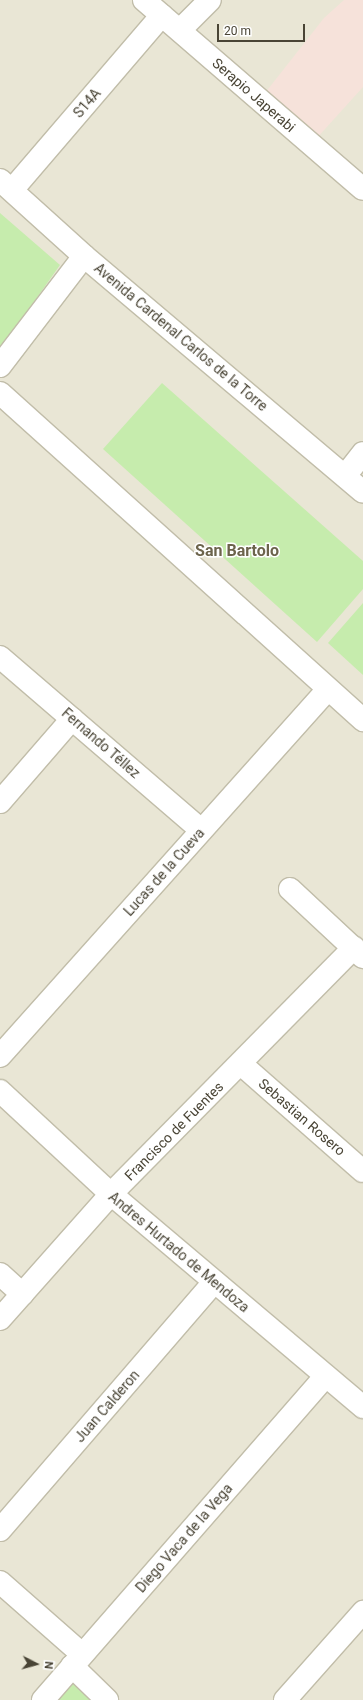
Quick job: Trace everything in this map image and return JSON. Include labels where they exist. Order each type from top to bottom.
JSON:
[{"type":"street","name":"Serapio Japerabi","points":[[144,0],[363,190]]},
{"type":"street","points":[[180,30],[210,0]]},
{"type":"street","name":"S14A","points":[[6,185],[162,15]]},
{"type":"street","name":"Avenida Cardenal Carlos de la Torre","points":[[6,185],[84,256],[363,492]]},
{"type":"street","points":[[0,366],[84,256]]},
{"type":"street","points":[[0,393],[363,720]]},
{"type":"street","points":[[345,476],[363,453]]},
{"type":"street","name":"Fernando Téllez","points":[[0,657],[202,830]]},
{"type":"street","name":"Lucas de la Cueva","points":[[0,1056],[328,690]]},
{"type":"street","points":[[0,802],[72,719]]},
{"type":"street","points":[[290,889],[358,953]]},
{"type":"street","name":"Francisco de Fuentes","points":[[0,1319],[111,1194],[241,1064],[358,953]]},
{"type":"street","name":"Sebastian Rosero","points":[[241,1064],[363,1171]]},
{"type":"street","name":"Andres Hurtado de Mendoza","points":[[0,1091],[111,1194],[363,1407]]},
{"type":"street","points":[[0,1274],[22,1294]]},
{"type":"street","name":"Juan Calderon","points":[[0,1530],[214,1282]]},
{"type":"street","name":"Diego Vaca de la Vega","points":[[42,1700],[326,1376]]},
{"type":"street","points":[[0,1582],[77,1660],[107,1700]]},
{"type":"street","points":[[285,1700],[363,1612]]},
{"type":"shaded area","points":[[0,0],[363,0],[363,1700],[0,1700]]},
{"type":"shaded area","points":[[344,0],[363,0],[363,87],[316,139],[265,93],[324,18]]},
{"type":"green space","points":[[0,213],[60,265],[0,350]]},
{"type":"green space","points":[[162,383],[363,561],[363,589],[317,642],[103,449]]},
{"type":"green space","points":[[363,603],[363,675],[328,643]]},
{"type":"green space","points":[[65,1676],[93,1700],[43,1700]]},
{"type":"district","name":"San Bartolo","points":[[237,551]]}]
